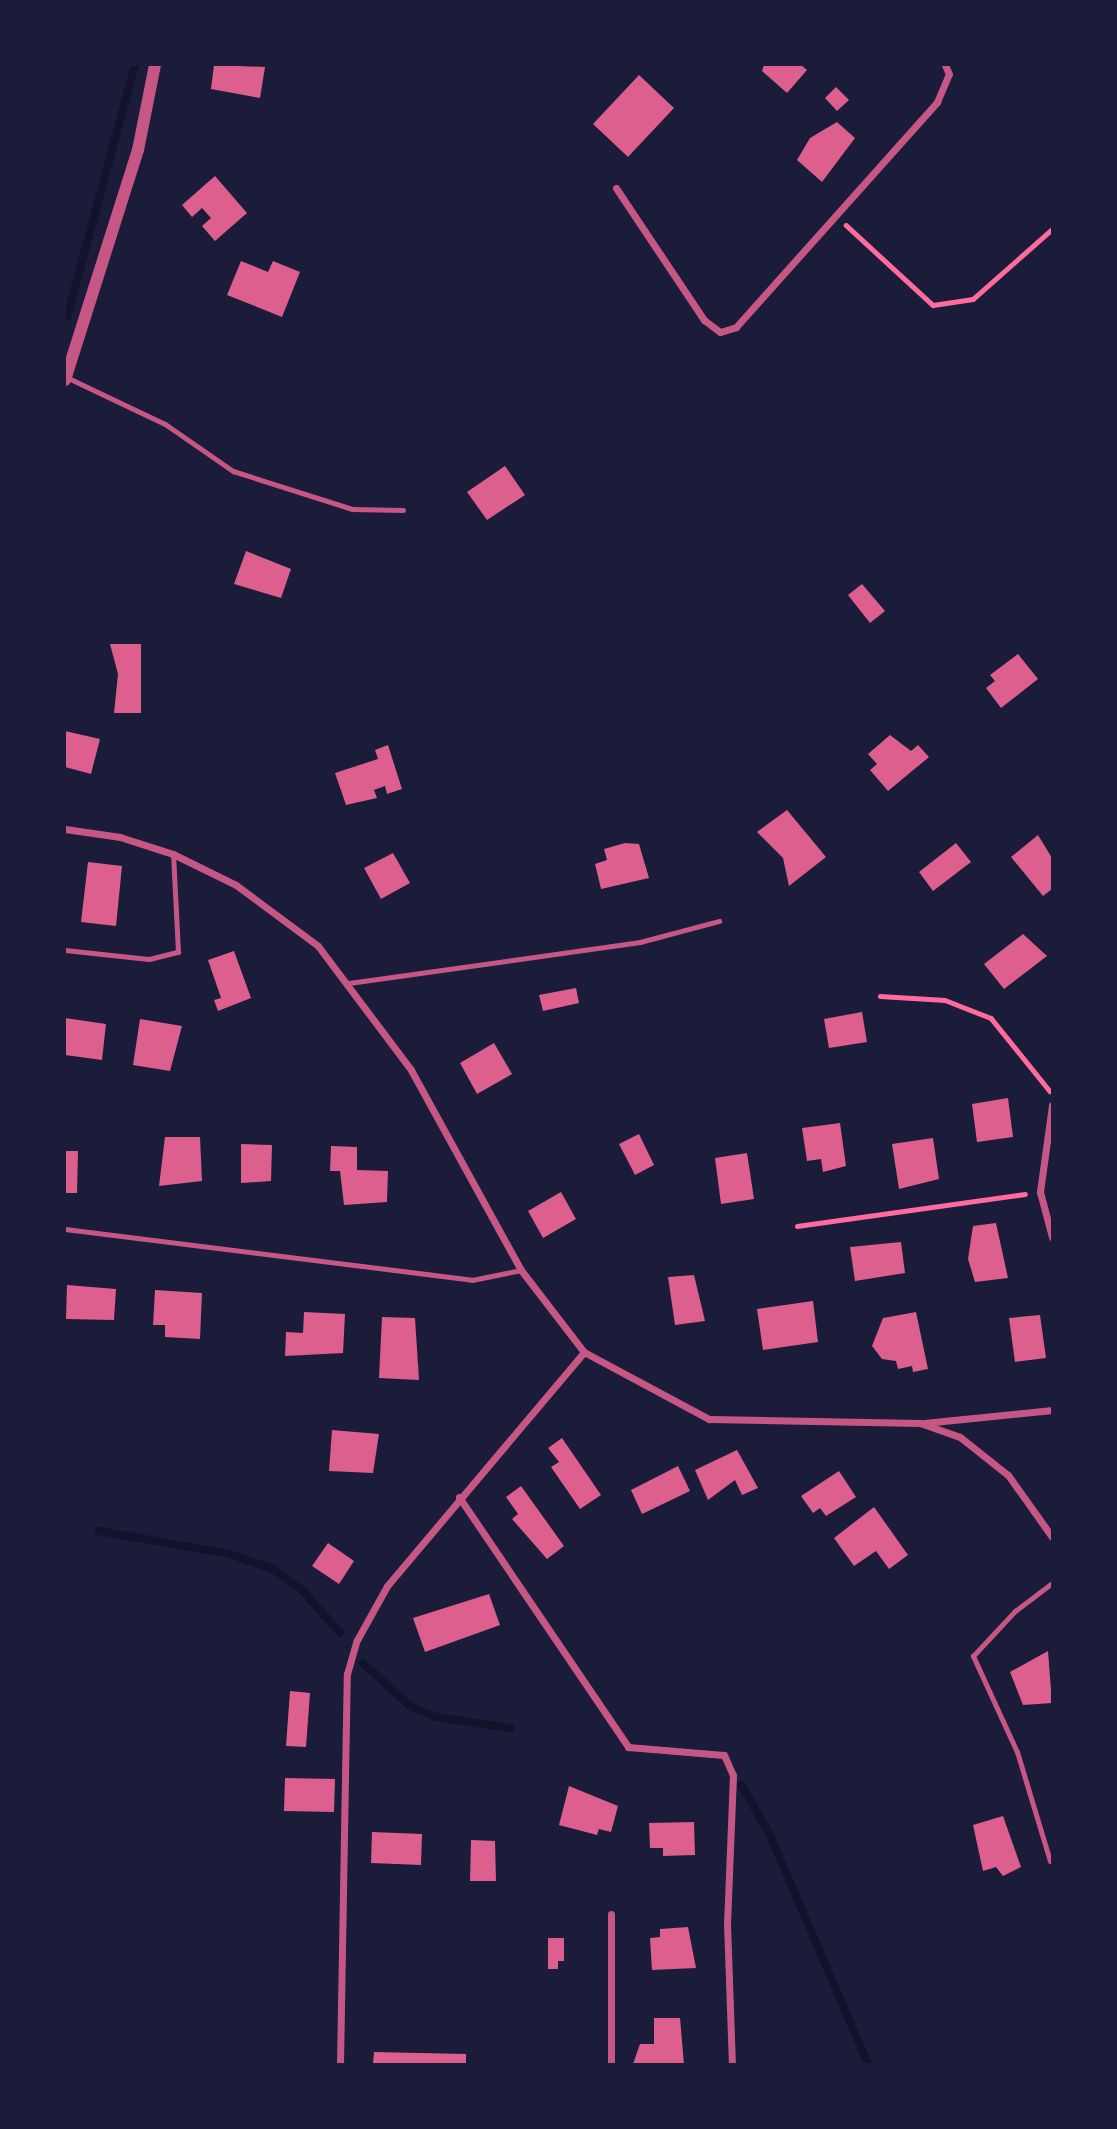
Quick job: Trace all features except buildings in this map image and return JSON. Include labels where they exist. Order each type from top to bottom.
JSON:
[{"type":"street","points":[[65,379],[138,150],[155,65]]},
{"type":"street","points":[[616,188],[704,320],[720,332],[736,327],[834,214],[937,102],[949,74],[945,65]]},
{"type":"street","points":[[65,829],[120,836],[173,854],[236,885],[318,946],[349,983],[411,1070],[521,1270],[584,1352],[709,1419],[920,1423],[1052,1410]]},
{"type":"street","points":[[1052,1105],[1040,1192],[1052,1237]]},
{"type":"street","points":[[340,2064],[347,1674],[357,1640],[387,1586],[459,1497],[584,1352]]},
{"type":"street","points":[[920,1423],[960,1437],[1008,1475],[1052,1537]]},
{"type":"street","points":[[459,1497],[628,1747],[724,1755],[733,1774],[727,1923],[732,2064]]},
{"type":"street","points":[[611,1914],[611,2064]]},
{"type":"lane","points":[[65,379],[165,424],[233,471],[352,509],[403,510]]},
{"type":"lane","points":[[65,950],[149,959],[178,952],[173,854]]},
{"type":"lane","points":[[349,983],[640,942],[719,921]]},
{"type":"lane","points":[[65,1229],[472,1280],[521,1270]]},
{"type":"lane","points":[[1050,1861],[1017,1752],[973,1657],[1015,1611],[1052,1583]]},
{"type":"path","points":[[834,214],[933,305],[973,299],[1052,229]]},
{"type":"path","points":[[880,996],[945,1000],[991,1018],[1052,1094]]},
{"type":"path","points":[[797,1226],[1040,1192]]},
{"type":"waterway","points":[[67,317],[135,65]]},
{"type":"waterway","points":[[99,1531],[229,1554],[273,1569],[303,1591],[340,1633]]},
{"type":"waterway","points":[[363,1663],[410,1706],[436,1717],[510,1728]]},
{"type":"waterway","points":[[741,1785],[769,1833],[868,2064]]}]
